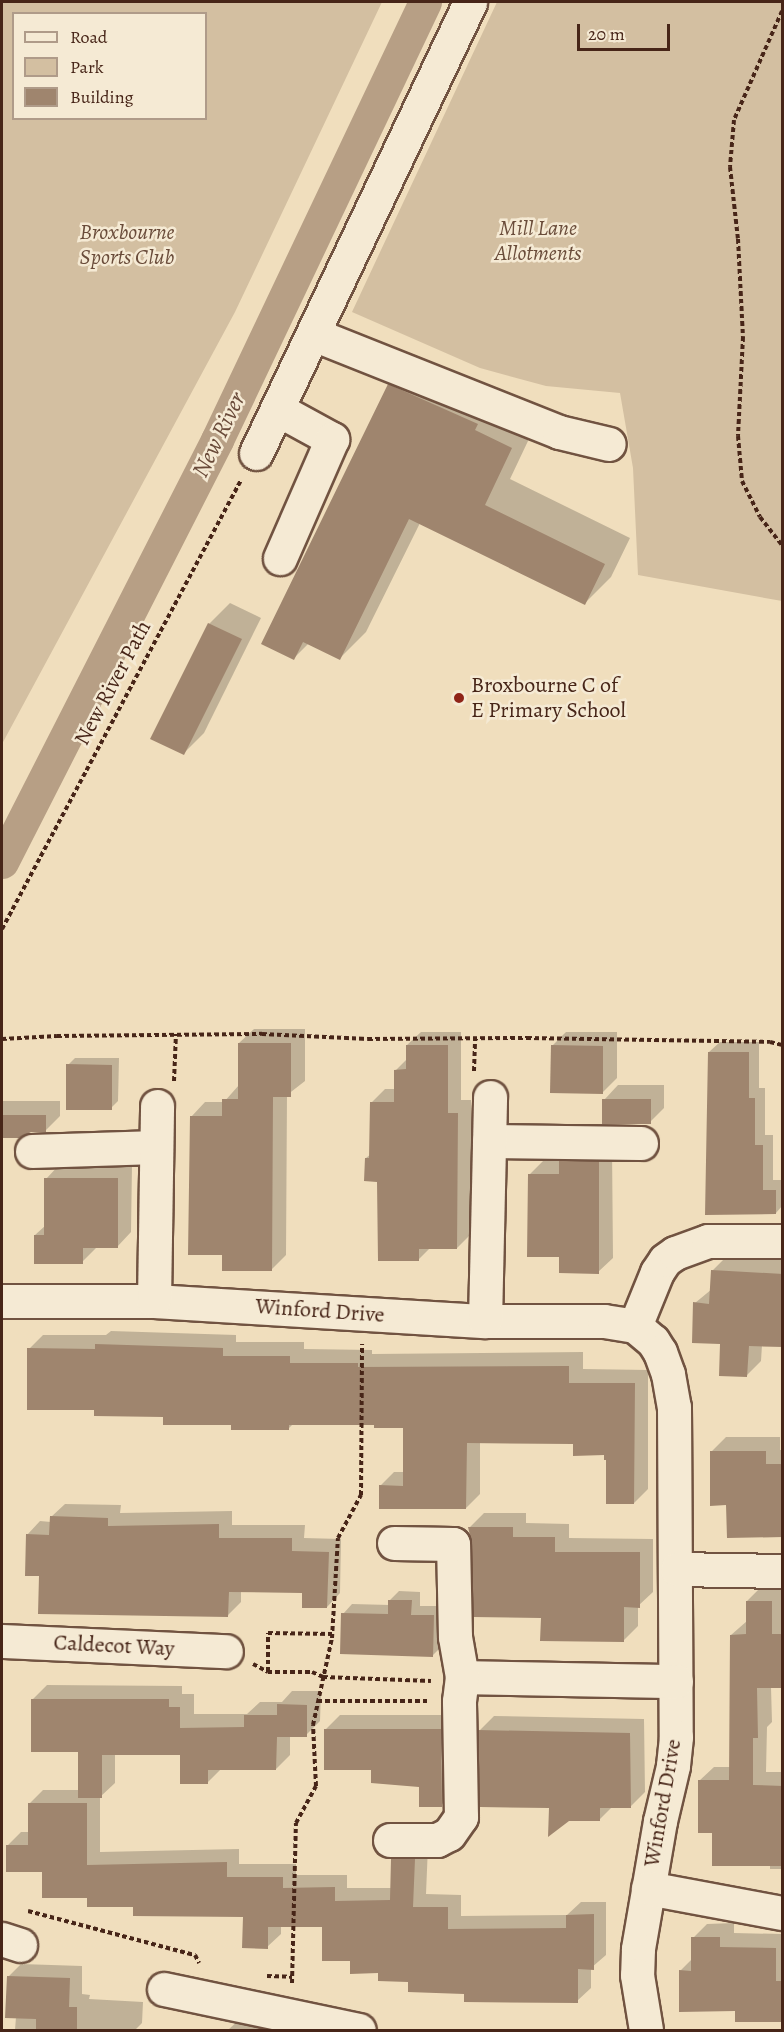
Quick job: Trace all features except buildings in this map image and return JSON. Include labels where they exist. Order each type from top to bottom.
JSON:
[{"type":"street","points":[[256,453],[470,2]]},
{"type":"street","points":[[313,334],[559,432],[609,444]]},
{"type":"street","points":[[277,409],[332,438],[280,558]]},
{"type":"street","points":[[154,1300],[156,1148],[166,1096]]},
{"type":"street","points":[[485,1321],[490,1097]]},
{"type":"street","points":[[489,1141],[641,1143]]},
{"type":"street","points":[[32,1151],[156,1148]]},
{"type":"street","points":[[634,1326],[657,1272],[665,1260],[675,1253],[708,1241],[783,1241]]},
{"type":"street","name":"Winford Drive","points":[[2,1301],[154,1300],[485,1321],[604,1321],[634,1326],[645,1333],[660,1352],[674,1407],[677,1569],[673,1766],[638,1949],[637,1975],[646,2031]]},
{"type":"street","points":[[390,1840],[438,1840],[448,1834],[461,1817],[460,1689],[455,1637],[453,1544],[394,1544]]},
{"type":"street","points":[[677,1569],[783,1570]]},
{"type":"street","name":"Caldecot Way","points":[[2,1641],[226,1651]]},
{"type":"street","points":[[460,1689],[676,1681]]},
{"type":"street","name":"Winford Drive","points":[[648,1888],[783,1913]]},
{"type":"street","points":[[164,1989],[359,2031]]},
{"type":"path","points":[[783,11],[734,120],[730,167],[738,239],[742,337],[738,436],[742,481],[760,517],[783,545]]},
{"type":"path","name":"New River Path","points":[[2,929],[256,453]]},
{"type":"path","points":[[166,1096],[176,1034]]},
{"type":"path","points":[[2,1039],[262,1034],[368,1040],[527,1038],[770,1042],[783,1045]]},
{"type":"path","points":[[294,2017],[292,1977],[296,1822],[316,1786],[313,1725],[332,1634],[338,1538],[361,1495],[362,1314]]},
{"type":"path","points":[[268,1672],[268,1633],[332,1634]]},
{"type":"path","points":[[226,1651],[268,1672],[312,1672],[323,1677],[441,1682],[460,1689]]},
{"type":"path","points":[[318,1701],[460,1689]]},
{"type":"path","points":[[24,1910],[195,1955],[205,1973]]},
{"type":"path","points":[[259,1975],[292,1977]]},
{"type":"green space","name":"Broxbourne Sports Club","points":[[2,2],[382,2],[235,312],[2,744]]},
{"type":"green space","name":"Mill Lane Allotments","points":[[497,2],[782,2],[782,601],[638,575],[633,468],[620,393],[546,386],[480,368],[352,312]]},
{"type":"waterway","name":"New River","points":[[2,862],[217,440],[425,2]]},
{"type":"place","name":"Broxbourne C of E Primary School","points":[[459,698]]}]
